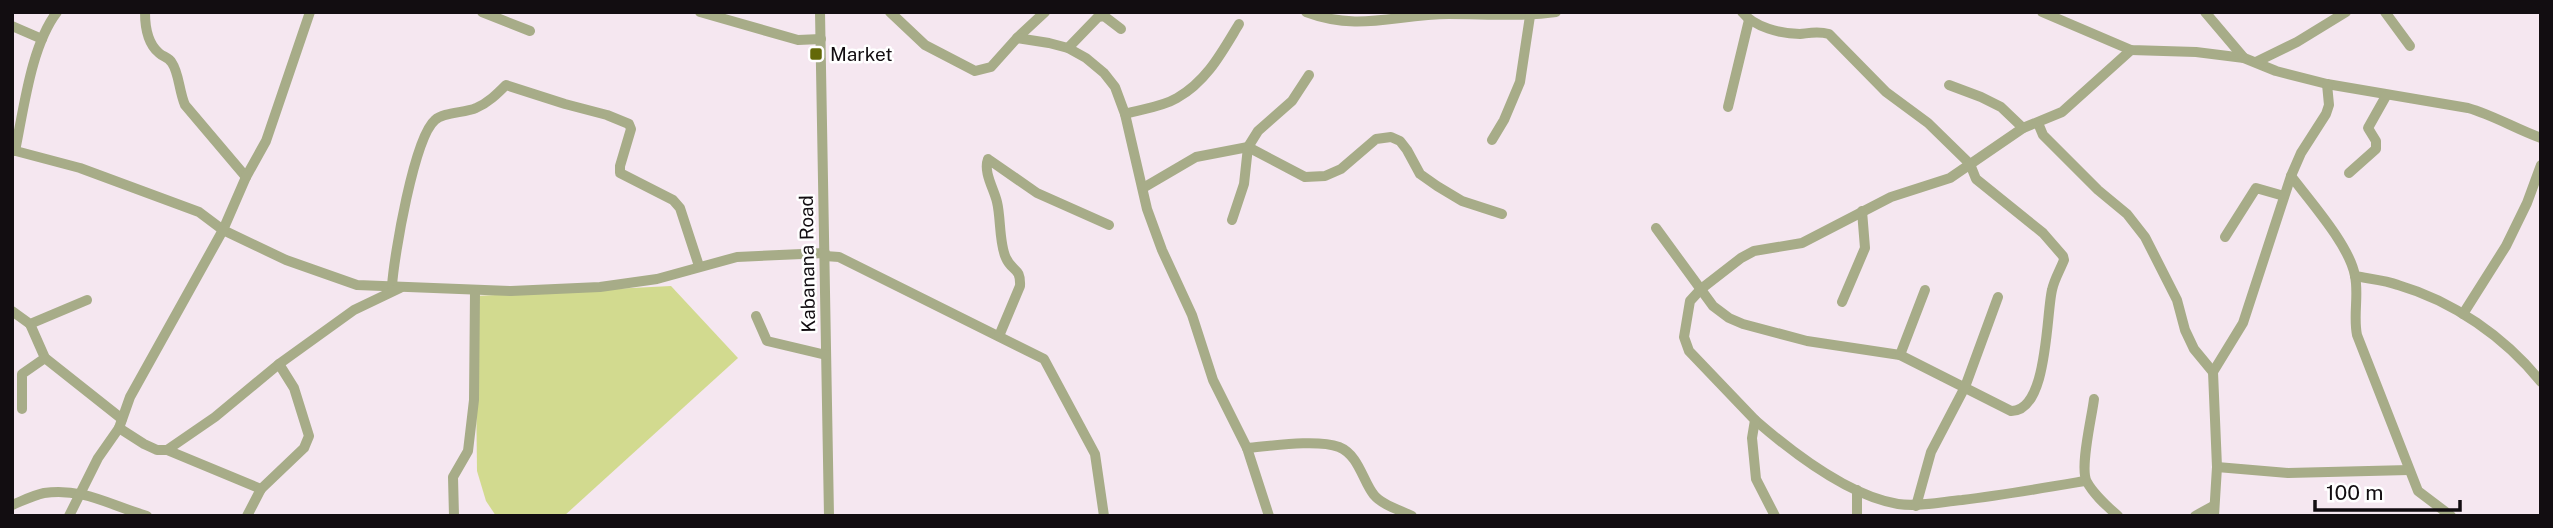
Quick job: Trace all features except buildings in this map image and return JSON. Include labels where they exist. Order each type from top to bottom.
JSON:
[{"type":"street","points":[[57,12],[42,39],[13,150],[80,168],[199,212],[223,230],[286,260],[348,283],[475,291],[600,287],[657,279],[737,257],[839,257],[1044,359],[1095,454],[1104,516]]},
{"type":"street","points":[[145,12],[150,42],[159,54],[171,60],[177,72],[178,91],[185,104],[246,177]]},
{"type":"street","points":[[69,516],[98,458],[121,424],[130,397],[223,230],[246,177],[266,141],[310,12]]},
{"type":"street","points":[[482,12],[530,31]]},
{"type":"street","points":[[700,12],[798,40],[821,39]]},
{"type":"street","name":"Kabanana Road","points":[[820,12],[829,516]]},
{"type":"street","points":[[890,12],[925,45],[975,71],[990,67],[1045,12]]},
{"type":"street","points":[[1306,12],[1346,23],[1449,14],[1530,16],[1556,12]]},
{"type":"street","points":[[2042,12],[2131,50],[2196,51],[2244,58],[2276,71],[2327,84],[2468,108],[2541,138]]},
{"type":"street","points":[[2204,12],[2244,58]]},
{"type":"street","points":[[2256,62],[2297,42],[2346,12]]},
{"type":"street","points":[[2385,12],[2410,46]]},
{"type":"street","points":[[1068,48],[1098,17],[1104,16],[1121,29]]},
{"type":"street","points":[[1492,140],[1504,120],[1520,82],[1530,16]]},
{"type":"street","points":[[1656,228],[1713,306],[1730,318],[1807,341],[1900,355],[2011,411],[2024,407],[2039,377],[2049,331],[2052,290],[2064,260],[2043,233],[1976,178],[1970,164],[1928,123],[1886,92],[1829,34],[1787,33],[1745,16],[1728,107]]},
{"type":"street","points":[[1125,114],[1177,99],[1200,82],[1216,63],[1239,24]]},
{"type":"street","points":[[12,26],[42,39]]},
{"type":"street","points":[[1017,38],[1068,48],[1086,58],[1104,73],[1115,87],[1125,114],[1147,209],[1162,250],[1192,315],[1213,380],[1247,449],[1269,516]]},
{"type":"street","points":[[2085,481],[1916,506],[1897,504],[1857,490],[1788,447],[1755,420],[1689,351],[1684,337],[1690,301],[1741,258],[1754,251],[1802,243],[1891,197],[1950,178],[2023,128],[2062,112],[2131,50]]},
{"type":"street","points":[[1232,220],[1244,184],[1248,147],[1258,131],[1292,101],[1310,75]]},
{"type":"street","points":[[2195,516],[2213,511],[2217,467],[2213,372],[2243,323],[2291,176],[2301,153],[2326,114],[2329,105],[2327,84]]},
{"type":"street","points":[[396,287],[393,271],[409,190],[422,140],[428,128],[437,118],[479,107],[506,85],[629,124],[631,129],[620,173],[673,200],[680,208],[699,266]]},
{"type":"street","points":[[1949,85],[2001,107],[2023,128]]},
{"type":"street","points":[[2349,173],[2376,149],[2376,141],[2368,128],[2386,96]]},
{"type":"street","points":[[2038,123],[2043,135],[2098,190],[2127,214],[2145,237],[2177,300],[2185,331],[2194,349],[2213,372]]},
{"type":"street","points":[[1143,188],[1196,157],[1248,147],[1305,177],[1316,177],[1341,169],[1377,139],[1391,137],[1408,149],[1420,174],[1437,186],[1462,201],[1502,214]]},
{"type":"street","points":[[999,336],[1020,286],[1020,278],[1019,272],[1006,258],[997,203],[986,167],[988,159],[1037,193],[1109,225]]},
{"type":"street","points":[[2463,314],[2506,246],[2527,203],[2541,165]]},
{"type":"street","points":[[2291,176],[2326,221],[2356,276],[2354,324],[2357,335],[2418,491],[2451,516]]},
{"type":"street","points":[[2225,237],[2256,188],[2278,196],[2284,195]]},
{"type":"street","points":[[1842,302],[1865,248],[1863,211]]},
{"type":"street","points":[[2356,276],[2398,284],[2463,314],[2521,360],[2541,382]]},
{"type":"street","points":[[167,450],[215,417],[279,365],[354,310],[396,287]]},
{"type":"street","points":[[1900,355],[1925,290]]},
{"type":"street","points":[[454,516],[453,477],[468,451],[474,400],[475,291]]},
{"type":"street","points":[[1916,506],[1931,452],[1965,387],[1998,297]]},
{"type":"street","points":[[30,324],[88,300]]},
{"type":"street","points":[[12,311],[30,324],[45,358],[144,444],[157,450],[167,450],[261,489]]},
{"type":"street","points":[[756,316],[768,341],[826,355]]},
{"type":"street","points":[[22,409],[22,374],[45,358]]},
{"type":"street","points":[[247,516],[261,489],[304,448],[309,436],[294,388],[279,365]]},
{"type":"street","points":[[2094,398],[2091,429],[2083,460],[2085,481],[2118,516]]},
{"type":"street","points":[[1755,420],[1752,438],[1756,479],[1775,516]]},
{"type":"street","points":[[1247,449],[1304,443],[1338,447],[1364,472],[1372,494],[1412,516]]},
{"type":"street","points":[[2217,467],[2288,473],[2409,470]]},
{"type":"street","points":[[1857,490],[1857,516]]},
{"type":"street","points":[[12,505],[43,493],[93,495],[147,516]]},
{"type":"green space","points":[[671,286],[738,358],[564,516],[496,516],[486,501],[477,471],[475,296]]},
{"type":"place","name":"Market","points":[[816,54]]}]
